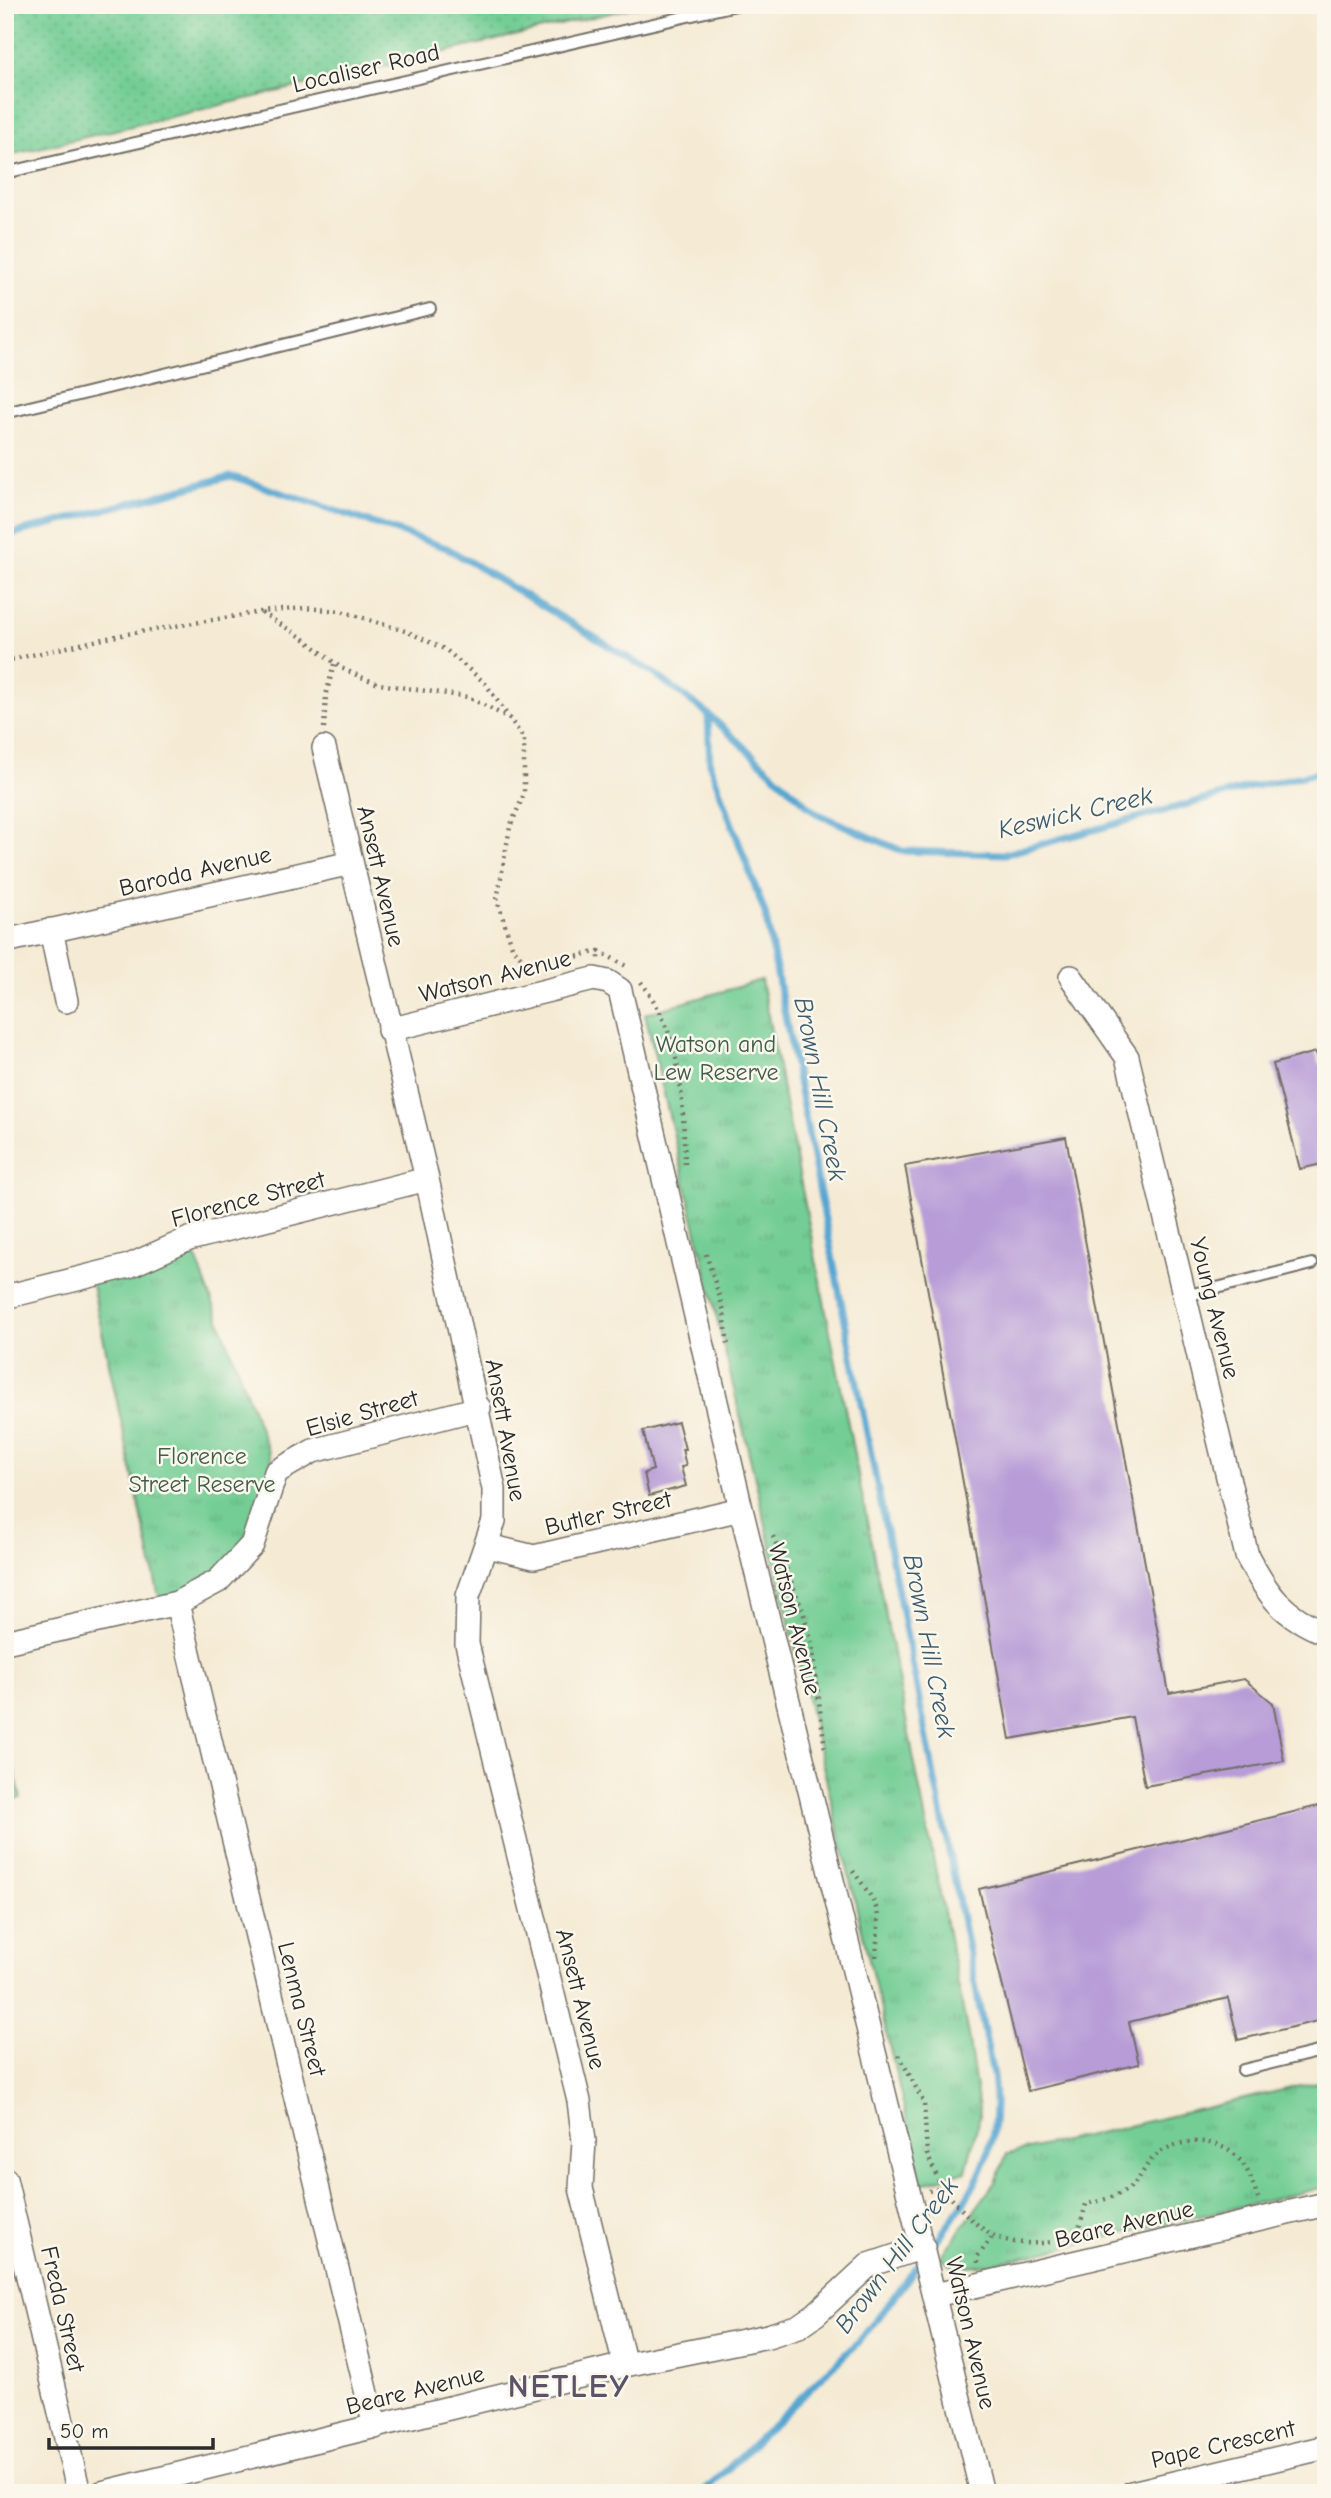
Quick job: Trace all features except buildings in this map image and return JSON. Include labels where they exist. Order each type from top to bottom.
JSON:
[{"type":"street","name":"Ansett Avenue","points":[[324,748],[479,1408],[494,1489],[494,1521],[488,1546],[468,1596],[467,1644],[579,2101],[584,2141],[581,2188],[625,2365]]},
{"type":"street","name":"Baroda Avenue","points":[[5,941],[351,863]]},
{"type":"street","points":[[51,930],[66,1000]]},
{"type":"street","name":"Young Avenue","points":[[1071,977],[1127,1058],[1247,1556],[1268,1595],[1305,1625],[1326,1633]]},
{"type":"street","name":"Watson Avenue","points":[[389,1030],[594,979],[608,982],[620,990],[741,1509],[912,2197],[982,2493]]},
{"type":"street","name":"Florence Street","points":[[5,1297],[129,1266],[189,1239],[427,1179]]},
{"type":"street","name":"Elsie Street","points":[[5,1642],[177,1603],[218,1581],[252,1545],[276,1472],[313,1451],[479,1408]]},
{"type":"street","name":"Butler Street","points":[[488,1546],[534,1558],[741,1509]]},
{"type":"street","name":"Lenma Street","points":[[177,1603],[375,2427]]},
{"type":"street","name":"Freda Street","points":[[5,2179],[79,2493]]},
{"type":"street","name":"Beare Avenue","points":[[933,2286],[1326,2204]]},
{"type":"street","name":"Beare Avenue","points":[[102,2493],[625,2365],[799,2326],[869,2265],[923,2247]]},
{"type":"street","name":"Pape Crescent","points":[[1132,2493],[1326,2447]]},
{"type":"lane","name":"Localiser Road","points":[[5,173],[736,5]]},
{"type":"lane","points":[[5,413],[430,309]]},
{"type":"lane","points":[[1185,1296],[1312,1264]]},
{"type":"lane","points":[[1243,2070],[1326,2050]]},
{"type":"path","points":[[5,661],[121,635],[261,612],[305,608],[341,611],[423,638],[471,669],[513,720],[524,739],[524,794],[510,827],[497,900],[512,946],[523,960],[535,967],[599,951],[622,961],[631,971]]},
{"type":"path","points":[[261,612],[303,638],[334,664],[379,684],[468,697],[513,720]]},
{"type":"path","points":[[324,748],[326,695],[334,664]]},
{"type":"path","points":[[594,979],[599,965],[599,951]]},
{"type":"path","points":[[640,981],[659,1006],[676,1057],[683,1093],[685,1171]]},
{"type":"path","points":[[705,1251],[724,1311],[729,1357]]},
{"type":"path","points":[[769,1526],[803,1611],[812,1644],[826,1758]]},
{"type":"path","points":[[851,1868],[877,1905],[880,1928],[877,1968]]},
{"type":"path","points":[[896,2050],[925,2103],[927,2154],[942,2188],[992,2237]]},
{"type":"path","points":[[1076,2240],[1086,2204],[1102,2201],[1136,2182],[1143,2167],[1172,2145],[1193,2141],[1219,2145],[1243,2165],[1258,2199]]},
{"type":"path","points":[[912,2197],[942,2188]]},
{"type":"green space","points":[[5,5],[644,5],[5,156]]},
{"type":"green space","name":"Watson and Lew Reserve","points":[[761,980],[968,2035],[980,2115],[966,2171],[922,2184],[645,1014]]},
{"type":"green space","name":"Florence Street Reserve","points":[[189,1239],[276,1472],[252,1545],[161,1607],[90,1276]]},
{"type":"green space","points":[[5,1730],[21,1798],[5,1801]]},
{"type":"green space","points":[[1326,2080],[1326,2187],[992,2264],[953,2267],[940,2258],[995,2182],[1007,2154]]},
{"type":"waterway","name":"Keswick Creek","points":[[5,536],[231,476],[447,548],[655,674],[708,714],[816,813],[902,851],[1005,854],[1251,787],[1326,771]]},
{"type":"waterway","name":"Brown Hill Creek","points":[[708,714],[710,765],[765,913],[993,2076],[994,2128],[989,2150],[971,2190],[929,2251]]},
{"type":"waterway","name":"Brown Hill Creek","points":[[703,2493],[862,2338],[919,2264]]},
{"type":"district","name":"NETLEY","points":[[569,2386]]}]
